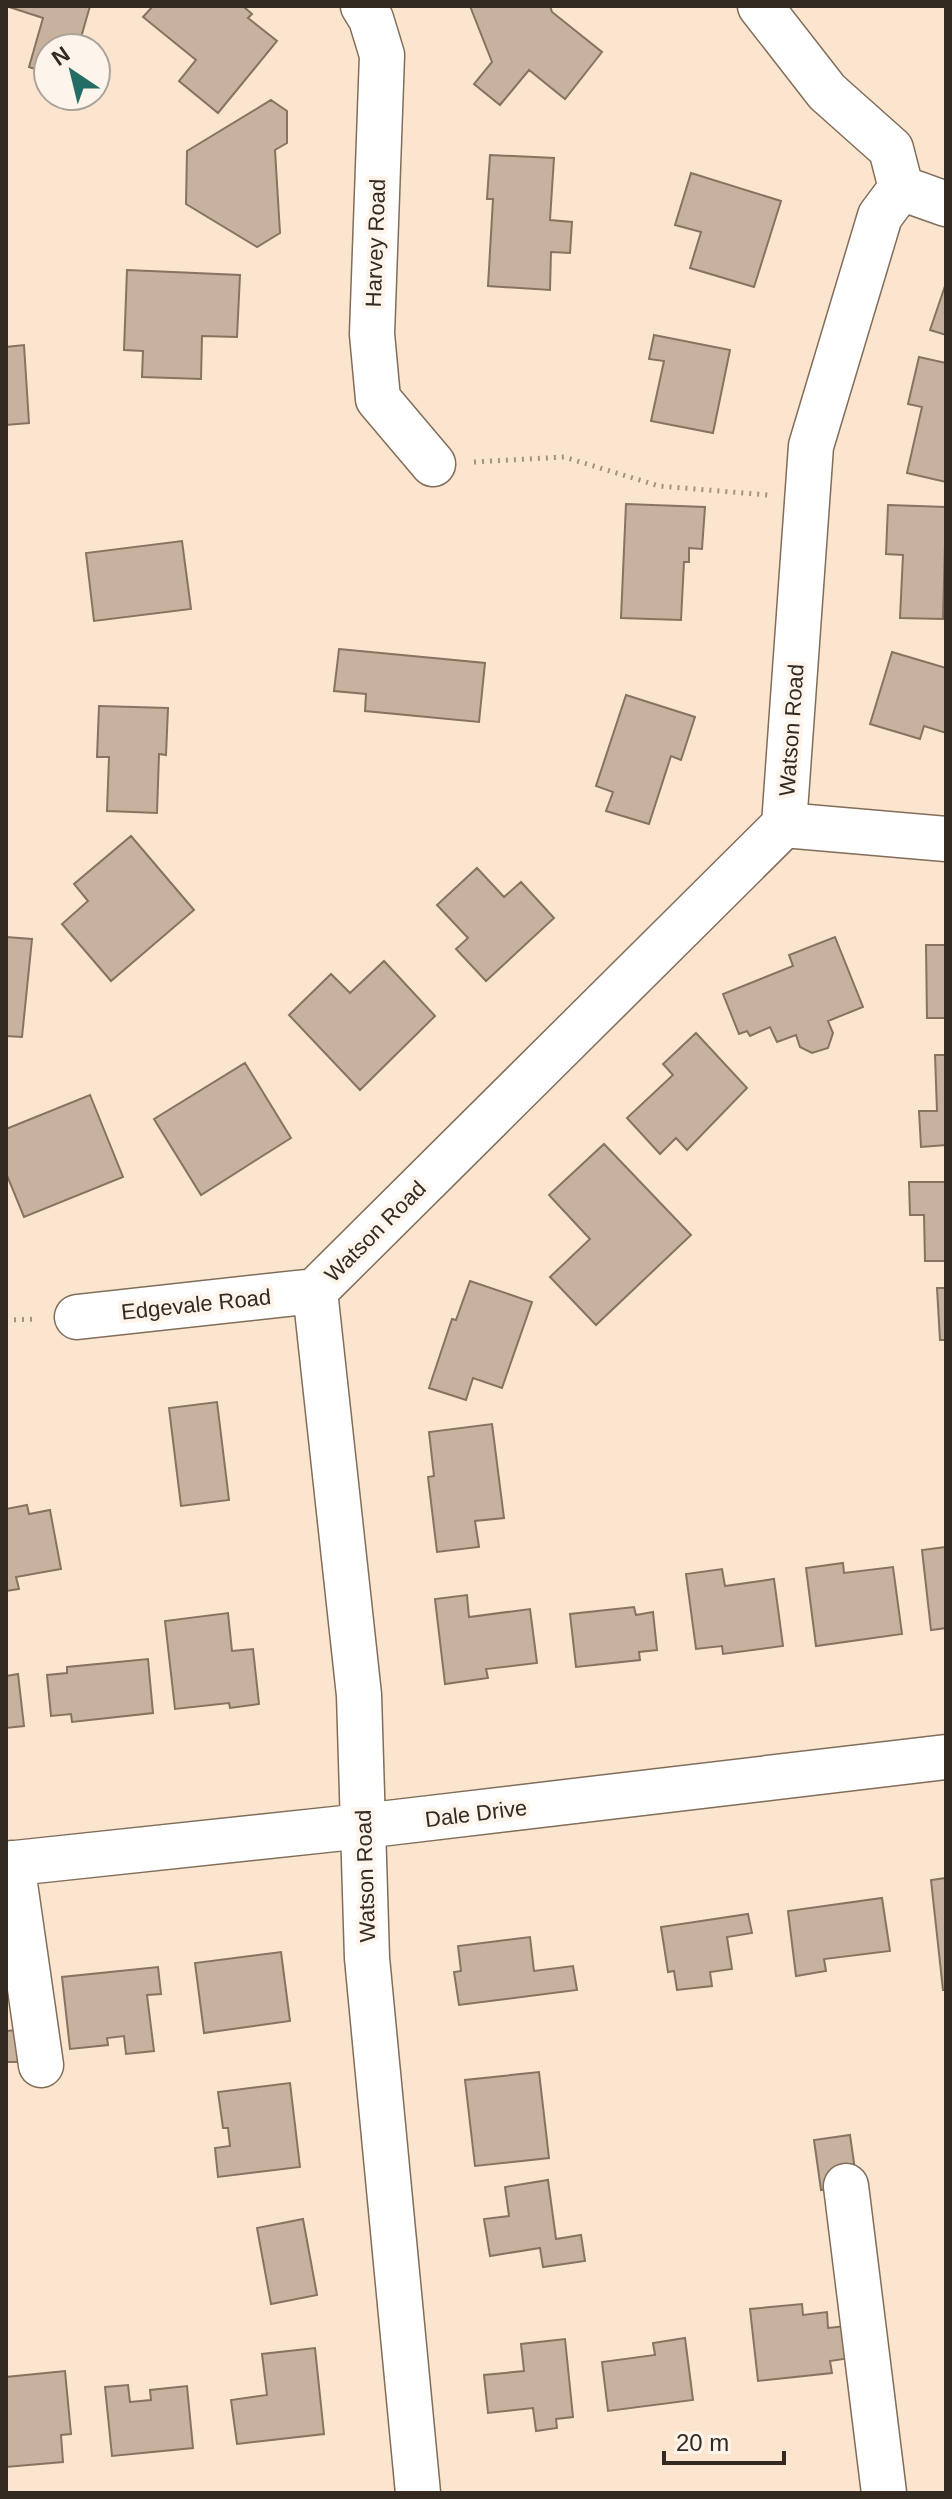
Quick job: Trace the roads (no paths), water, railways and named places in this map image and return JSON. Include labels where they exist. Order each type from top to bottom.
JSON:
[{"type":"street","name":"Harvey Road","points":[[363,6],[371,19],[382,55],[372,334],[378,399],[433,464]]},
{"type":"street","points":[[760,6],[827,92],[891,149],[891,202],[945,200]]},
{"type":"street","name":"Watson Road","points":[[418,2493],[367,1958],[359,1695],[315,1291],[784,825],[811,446],[891,202]]},
{"type":"street","points":[[784,825],[946,839]]},
{"type":"street","name":"Edgevale Road","points":[[77,1317],[315,1291]]},
{"type":"street","name":"Dale Drive","points":[[9,1864],[363,1826],[946,1757]]},
{"type":"street","points":[[9,1864],[41,2065]]},
{"type":"street","points":[[846,2186],[884,2493]]}]
